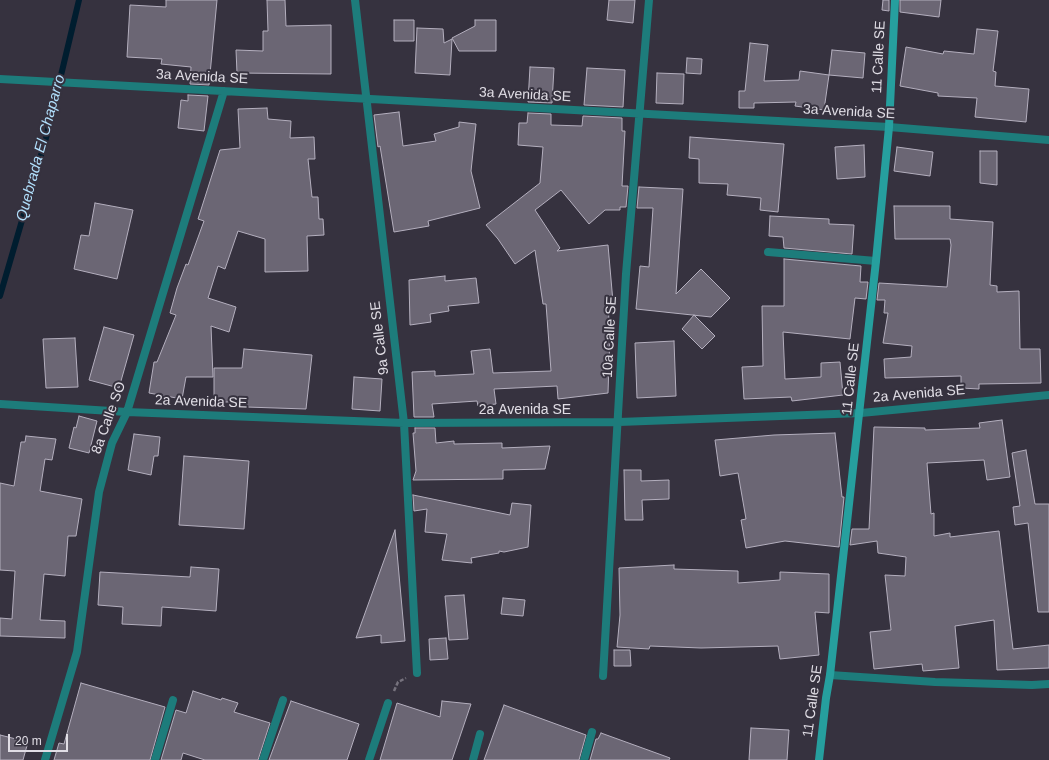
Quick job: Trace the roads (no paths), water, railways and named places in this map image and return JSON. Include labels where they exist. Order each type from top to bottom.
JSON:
[{"type":"street","name":"9a Calle SE","points":[[355,0],[365,99],[404,423],[417,674]]},
{"type":"street","name":"10a Calle SE","points":[[603,676],[619,422],[626,274],[649,0]]},
{"type":"street","name":"11 Calle SE","points":[[819,760],[861,413],[889,127],[895,0]]},
{"type":"street","name":"3a Avenida SE","points":[[0,78],[889,127],[1049,140]]},
{"type":"street","name":"8a Calle SO","points":[[45,760],[77,652],[99,492],[112,443],[127,412],[224,91]]},
{"type":"street","points":[[768,252],[876,261]]},
{"type":"street","name":"2a Avenida SE","points":[[0,404],[127,412],[404,423],[619,422],[861,413],[1049,395]]},
{"type":"street","points":[[830,675],[935,682],[1032,685],[1049,684]]},
{"type":"street","points":[[155,760],[173,700]]},
{"type":"street","points":[[263,760],[283,700]]},
{"type":"street","points":[[369,760],[388,703]]},
{"type":"street","points":[[584,760],[592,732]]},
{"type":"street","points":[[473,760],[480,734]]},
{"type":"waterway","name":"Quebrada El Chaparro","points":[[0,296],[46,138],[79,0]]}]
